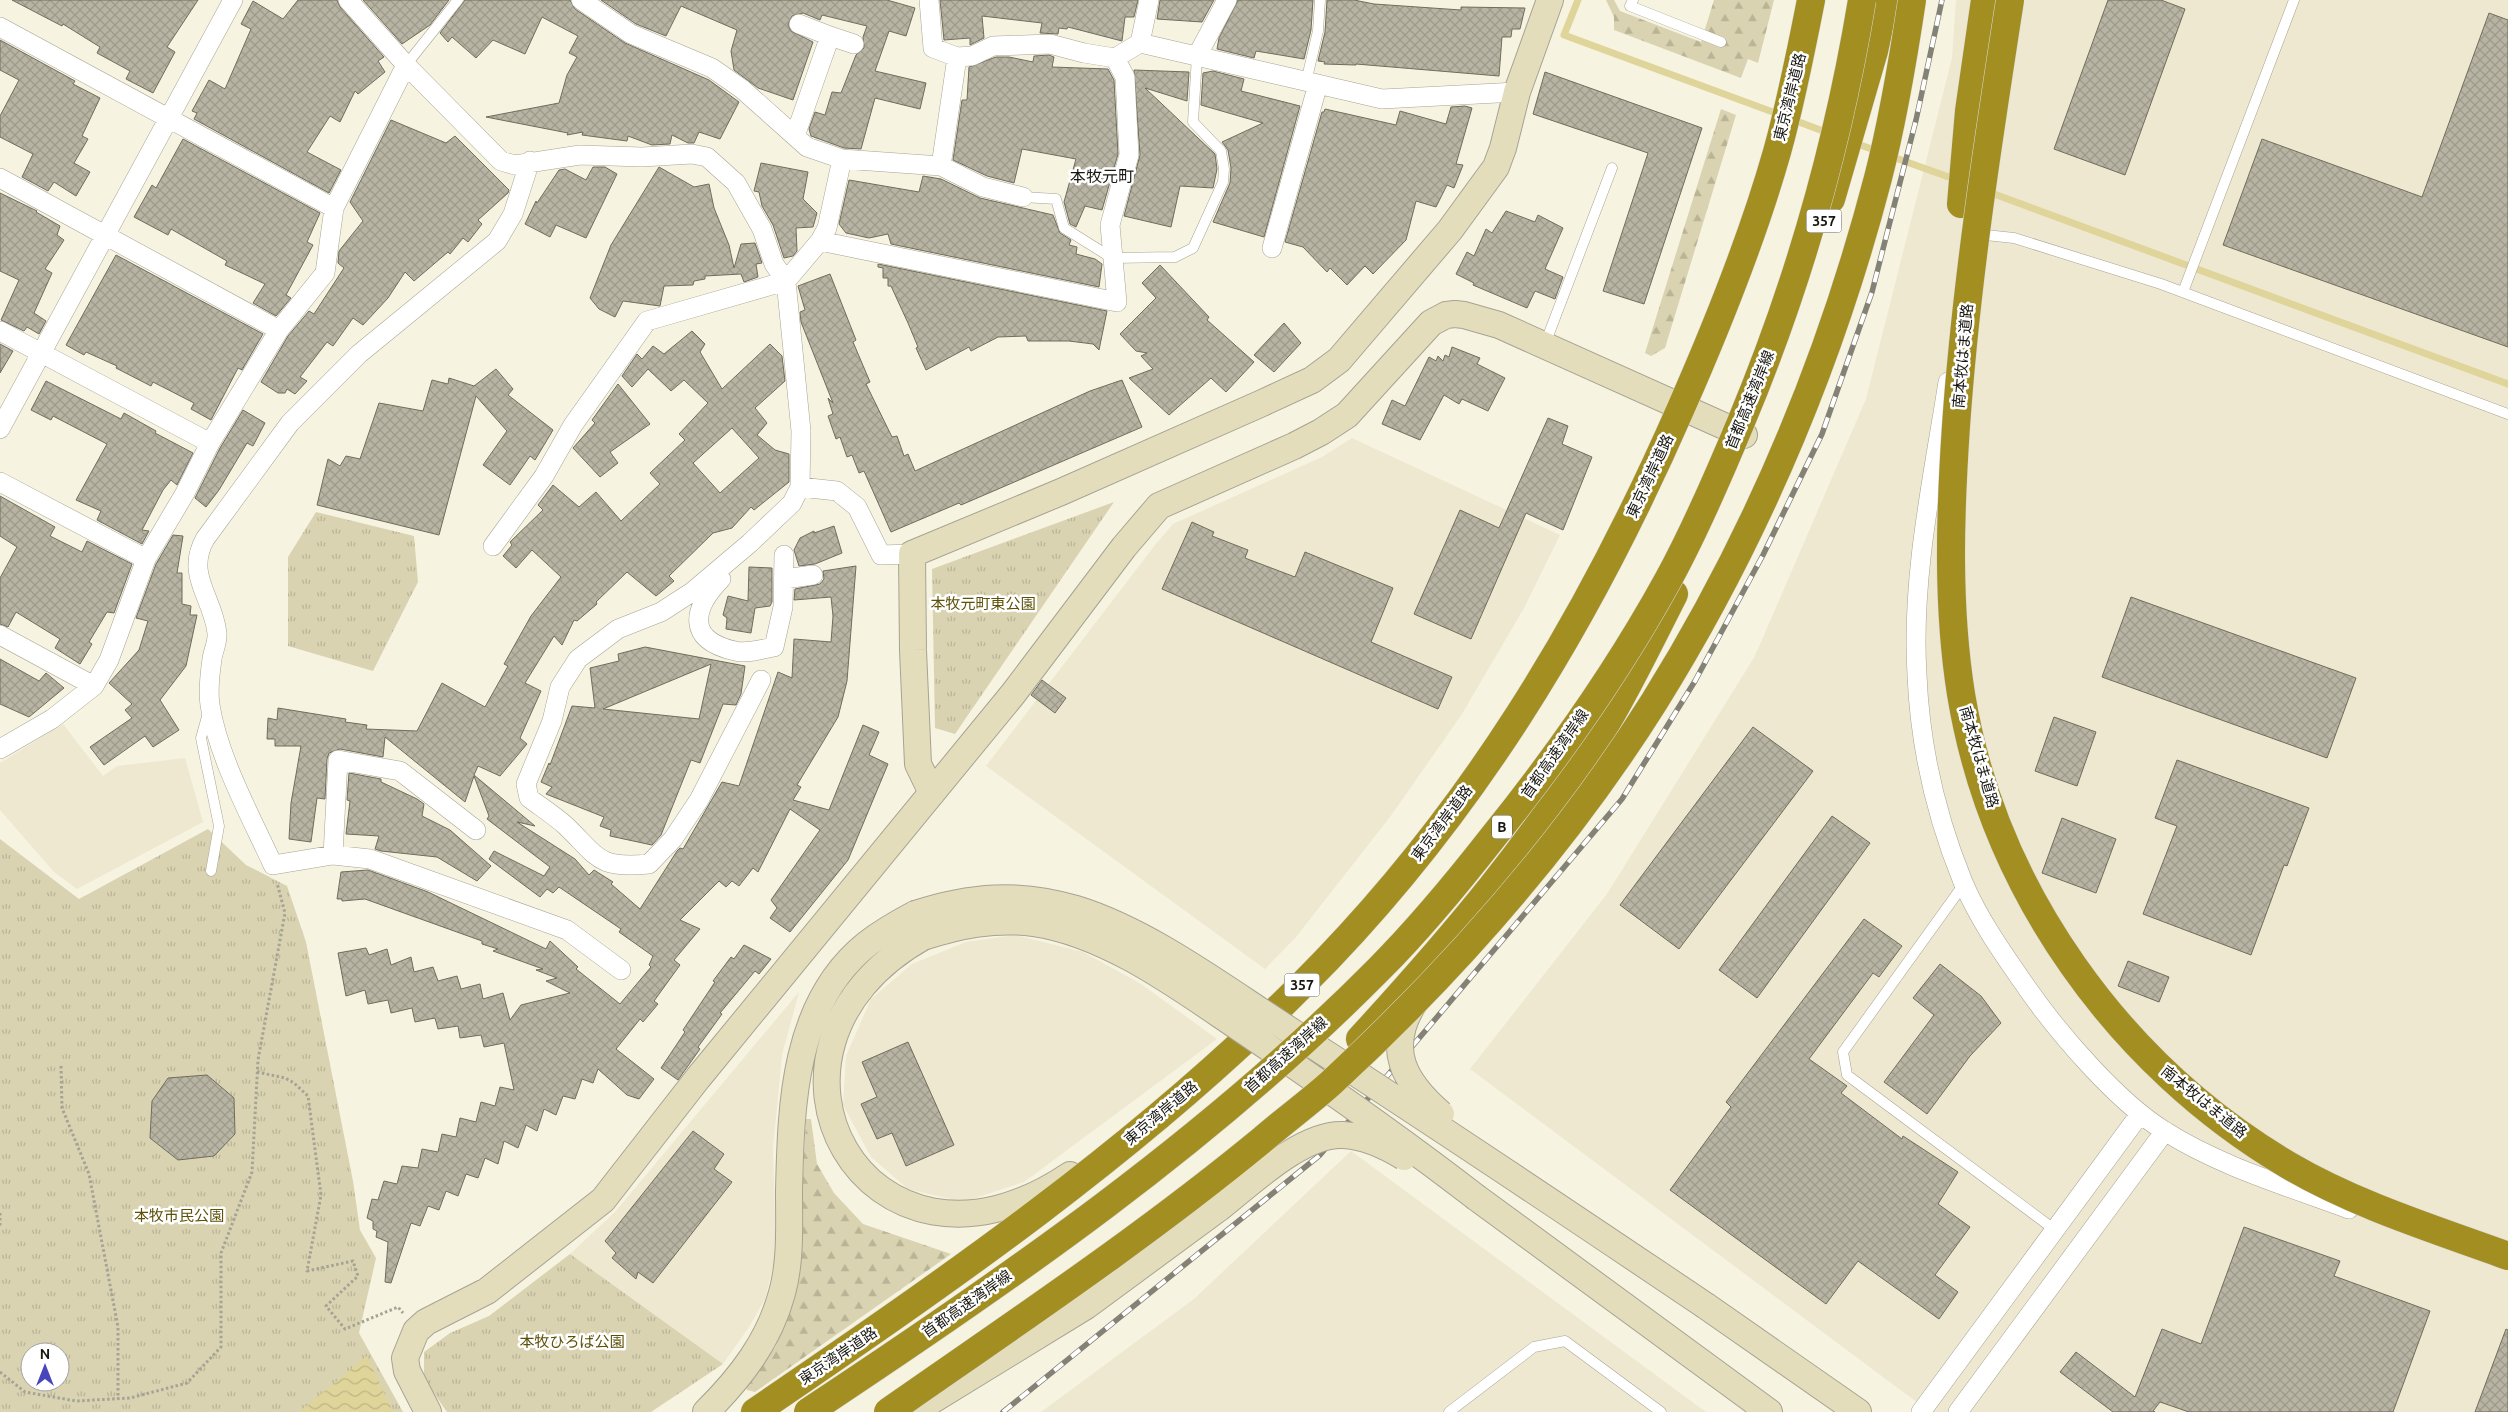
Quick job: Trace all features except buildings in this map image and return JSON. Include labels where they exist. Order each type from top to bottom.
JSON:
[{"type":"highway","name":"東京湾岸道路","points":[[755,1412],[1002,1241],[1084,1178],[1166,1110],[1303,985],[1380,903],[1452,812],[1514,723],[1570,633],[1647,487],[1711,341],[1754,223],[1777,152],[1801,52],[1811,0]]},
{"type":"highway","name":"首都高速湾岸線","points":[[808,1412],[977,1298],[1091,1216],[1192,1137],[1289,1055],[1381,968],[1461,878],[1540,778],[1606,683],[1668,579],[1719,475],[1762,372],[1800,266],[1828,165],[1852,62],[1862,0]]},
{"type":"highway","name":"357","points":[[913,1412],[1122,1260],[1227,1172],[1332,1070],[1433,959],[1511,862],[1607,722],[1679,586],[1744,435],[1809,272],[1853,128],[1885,0]]},
{"type":"highway","points":[[888,1412],[1117,1251],[1224,1171],[1331,1083],[1418,996],[1498,911],[1580,810],[1653,703],[1716,595],[1767,493],[1813,382],[1848,281],[1879,175],[1901,72],[1912,0]]},
{"type":"highway","points":[[1953,483],[1960,204],[1969,111],[1985,0]]},
{"type":"highway","name":"南本牧はま道路","points":[[2010,0],[1964,330],[1953,483],[1954,625],[1962,698],[1970,736],[1992,809],[2022,880],[2039,914],[2083,980],[2108,1012],[2168,1074],[2264,1150],[2297,1170],[2353,1197],[2508,1256]]},
{"type":"highway","name":"南本牧はま道路","points":[[2019,0],[1995,160],[1974,332],[1962,483],[1960,554],[1963,624],[1971,697],[1987,760],[2015,842],[2048,909],[2090,975],[2142,1036],[2209,1097],[2269,1144],[2314,1170],[2363,1192],[2508,1246]]},
{"type":"street","points":[[0,429],[233,0]]},
{"type":"street","points":[[348,0],[406,65],[501,160],[515,165],[530,161],[580,155],[642,157],[692,154],[707,157],[736,183],[762,229],[774,264],[786,281],[801,432],[800,488],[792,503],[757,537],[692,592],[661,612],[618,629],[578,659],[560,687],[552,721],[526,784],[529,798],[566,826],[588,852],[605,862],[626,867],[649,864],[673,839],[699,800],[761,680]]},
{"type":"street","points":[[581,0],[631,34],[712,68],[742,89],[807,147],[842,159],[941,166],[982,187],[1024,197]]},
{"type":"street","points":[[929,0],[933,48],[957,57],[972,56],[994,46],[1050,44],[1084,53],[1114,58],[1140,43],[1382,99],[1517,92]]},
{"type":"street","points":[[1140,43],[1149,0]]},
{"type":"street","points":[[1197,56],[1228,0]]},
{"type":"street","points":[[800,488],[837,491],[857,507],[881,554],[912,554],[1060,492],[1312,380],[1339,360],[1450,230],[1485,184],[1503,148],[1517,92],[1550,0]]},
{"type":"street","points":[[2006,0],[1926,525],[1918,600],[1916,675],[1924,747],[1939,816],[1964,884],[1999,948],[2044,1013],[2140,1114],[2165,1131],[2212,1156],[2275,1182],[2508,1268]]},
{"type":"street","points":[[799,24],[854,44]]},
{"type":"street","points":[[0,27],[334,208]]},
{"type":"street","points":[[795,136],[830,36]]},
{"type":"street","points":[[941,166],[957,57]]},
{"type":"street","points":[[820,241],[1117,302],[1110,225],[1129,155],[1124,77],[1114,58]]},
{"type":"street","points":[[0,749],[52,719],[94,686],[109,660],[146,559],[185,493],[210,443],[279,330],[325,273],[334,208],[406,65]]},
{"type":"street","points":[[1272,248],[1312,83]]},
{"type":"street","points":[[493,546],[544,476],[574,425],[647,321],[786,281],[820,241],[827,228],[842,159]]},
{"type":"street","points":[[530,161],[513,214],[497,241],[359,354],[290,423],[205,539],[197,559],[197,574],[213,614],[217,635],[212,660],[210,704],[225,758],[273,865],[334,855],[370,859],[567,930],[621,970]]},
{"type":"street","points":[[0,178],[279,330]]},
{"type":"street","points":[[428,1412],[410,1377],[405,1358],[416,1332],[426,1322],[487,1291],[603,1200],[704,1070],[1013,694],[1124,547],[1159,506],[1321,432],[1347,415],[1431,323],[1446,316],[1464,315],[1499,326],[1744,435]]},
{"type":"street","points":[[0,331],[210,443]]},
{"type":"street","points":[[0,482],[146,559]]},
{"type":"street","points":[[757,537],[707,593],[702,604],[698,628],[704,638],[736,652],[774,647],[783,607],[784,555]]},
{"type":"street","points":[[912,554],[913,650],[918,764],[932,793]]},
{"type":"street","points":[[785,579],[813,575]]},
{"type":"street","points":[[0,635],[94,686]]},
{"type":"street","points":[[1504,1169],[1422,1097],[1403,1068],[1400,1051],[1401,1034],[1405,1019],[1414,1004],[1514,880],[1556,820],[1580,779],[1607,722]]},
{"type":"street","points":[[334,855],[338,760],[400,771],[476,830]]},
{"type":"street","points":[[706,1412],[745,1370],[761,1346],[774,1318],[783,1291],[787,1262],[793,1097],[799,1060],[810,1026],[824,996],[843,969],[865,945],[919,926],[973,898],[1006,897],[1040,900],[1077,910],[1112,924],[1196,970],[1504,1169],[1858,1412]]},
{"type":"street","points":[[1166,1110],[1028,1200],[975,1213],[948,1214],[920,1209],[895,1199],[873,1185],[855,1166],[841,1146],[835,1132],[826,1096],[827,1068],[836,1033],[843,1016],[859,989],[877,968],[899,950],[919,926],[1005,920],[1036,923],[1068,932],[1105,946],[1182,989],[1351,1103],[1769,1412]]},
{"type":"street","points":[[1920,1412],[2140,1114]]},
{"type":"street","points":[[1958,1412],[2165,1131]]},
{"type":"street","points":[[913,1412],[1086,1306],[1308,1142],[1342,1135],[1379,1144],[1477,1198]]},
{"type":"lane","points":[[406,65],[458,0]]},
{"type":"lane","points":[[1312,83],[1320,0]]},
{"type":"lane","points":[[1633,0],[1630,6],[1721,42]]},
{"type":"lane","points":[[2183,292],[2294,0]]},
{"type":"lane","points":[[1024,197],[1056,200],[1064,228],[1112,258],[1175,257],[1193,248],[1223,182],[1224,169],[1221,151],[1193,122],[1197,56]]},
{"type":"lane","points":[[1544,346],[1612,168]]},
{"type":"lane","points":[[1970,233],[2014,238],[2183,292],[2508,414]]},
{"type":"lane","points":[[210,704],[202,738],[219,826],[211,871]]},
{"type":"lane","points":[[1964,884],[1843,1052],[1847,1075],[2055,1230]]},
{"type":"lane","points":[[1449,1412],[1534,1347],[1565,1341],[1661,1412]]},
{"type":"path","points":[[0,1372],[25,1392],[76,1401],[130,1398],[187,1383],[221,1347],[221,1253],[252,1172],[257,1072],[285,913],[273,865]]},
{"type":"path","points":[[61,1066],[62,1108],[89,1174],[118,1327],[118,1399]]},
{"type":"path","points":[[257,1072],[285,1078],[294,1083],[308,1096],[321,1196],[307,1271],[353,1261],[358,1276],[326,1306],[345,1329],[398,1307],[416,1332]]},
{"type":"path","points":[[0,1213],[0,1227]]},
{"type":"shaded area","points":[[1956,0],[2508,0],[2508,1412],[1930,1412],[1470,1069],[1607,894],[1755,656],[1866,399],[1952,58]]},
{"type":"shaded area","points":[[1352,438],[1560,535],[1524,608],[1462,714],[1390,817],[1296,937],[1265,969],[986,766],[1173,524],[1322,457]]},
{"type":"shaded area","points":[[63,724],[103,776],[117,766],[185,758],[203,822],[77,889],[54,872],[0,810],[0,763]]},
{"type":"shaded area","points":[[1015,935],[1083,952],[1141,984],[1217,1039],[1024,1182],[963,1202],[908,1189],[871,1157],[843,1105],[846,1056],[871,999],[912,964],[966,942]]},
{"type":"shaded area","points":[[799,992],[782,1055],[773,1148],[776,1254],[765,1299],[749,1327],[723,1364],[570,1254],[615,1212]]},
{"type":"shaded area","points":[[1351,1151],[1706,1412],[1041,1412],[1194,1299]]},
{"type":"green space","points":[[1606,0],[1614,0],[1620,11],[1701,42],[1714,0],[1774,0],[1758,63],[1748,59],[1741,78],[1614,30],[1614,17]]},
{"type":"green space","points":[[1721,109],[1736,115],[1665,348],[1651,356],[1645,353]]},
{"type":"green space","name":"本牧元町東公園","points":[[1114,502],[955,734],[935,728],[932,569]]},
{"type":"green space","points":[[316,512],[414,536],[418,582],[373,671],[288,646],[288,557]]},
{"type":"green space","name":"本牧市民公園","points":[[208,829],[246,865],[287,886],[306,942],[353,1181],[360,1230],[376,1258],[359,1333],[403,1412],[0,1412],[0,839],[79,899]]},
{"type":"green space","points":[[806,1119],[811,1119],[817,1164],[834,1193],[863,1224],[951,1254],[755,1392],[747,1390],[745,1383],[775,1348],[793,1302],[798,1261]]},
{"type":"green space","name":"本牧ひろば公園","points":[[570,1254],[723,1364],[651,1412],[447,1412],[424,1379],[424,1352],[450,1333],[489,1316]]},
{"type":"water","points":[[367,1356],[393,1412],[299,1412]]},
{"type":"waterway","points":[[1578,0],[1564,35],[1781,115]]},
{"type":"waterway","points":[[1791,119],[1831,134]]},
{"type":"waterway","points":[[1852,142],[1880,152]]},
{"type":"waterway","points":[[1890,156],[1957,180]]},
{"type":"waterway","points":[[1986,191],[2508,384]]},
{"type":"railway","points":[[1003,1412],[1320,1155],[1622,799],[1695,681],[1763,555],[1822,434],[1872,292],[1916,120],[1942,0]]},
{"type":"district","name":"本牧元町","points":[[1102,176]]}]
